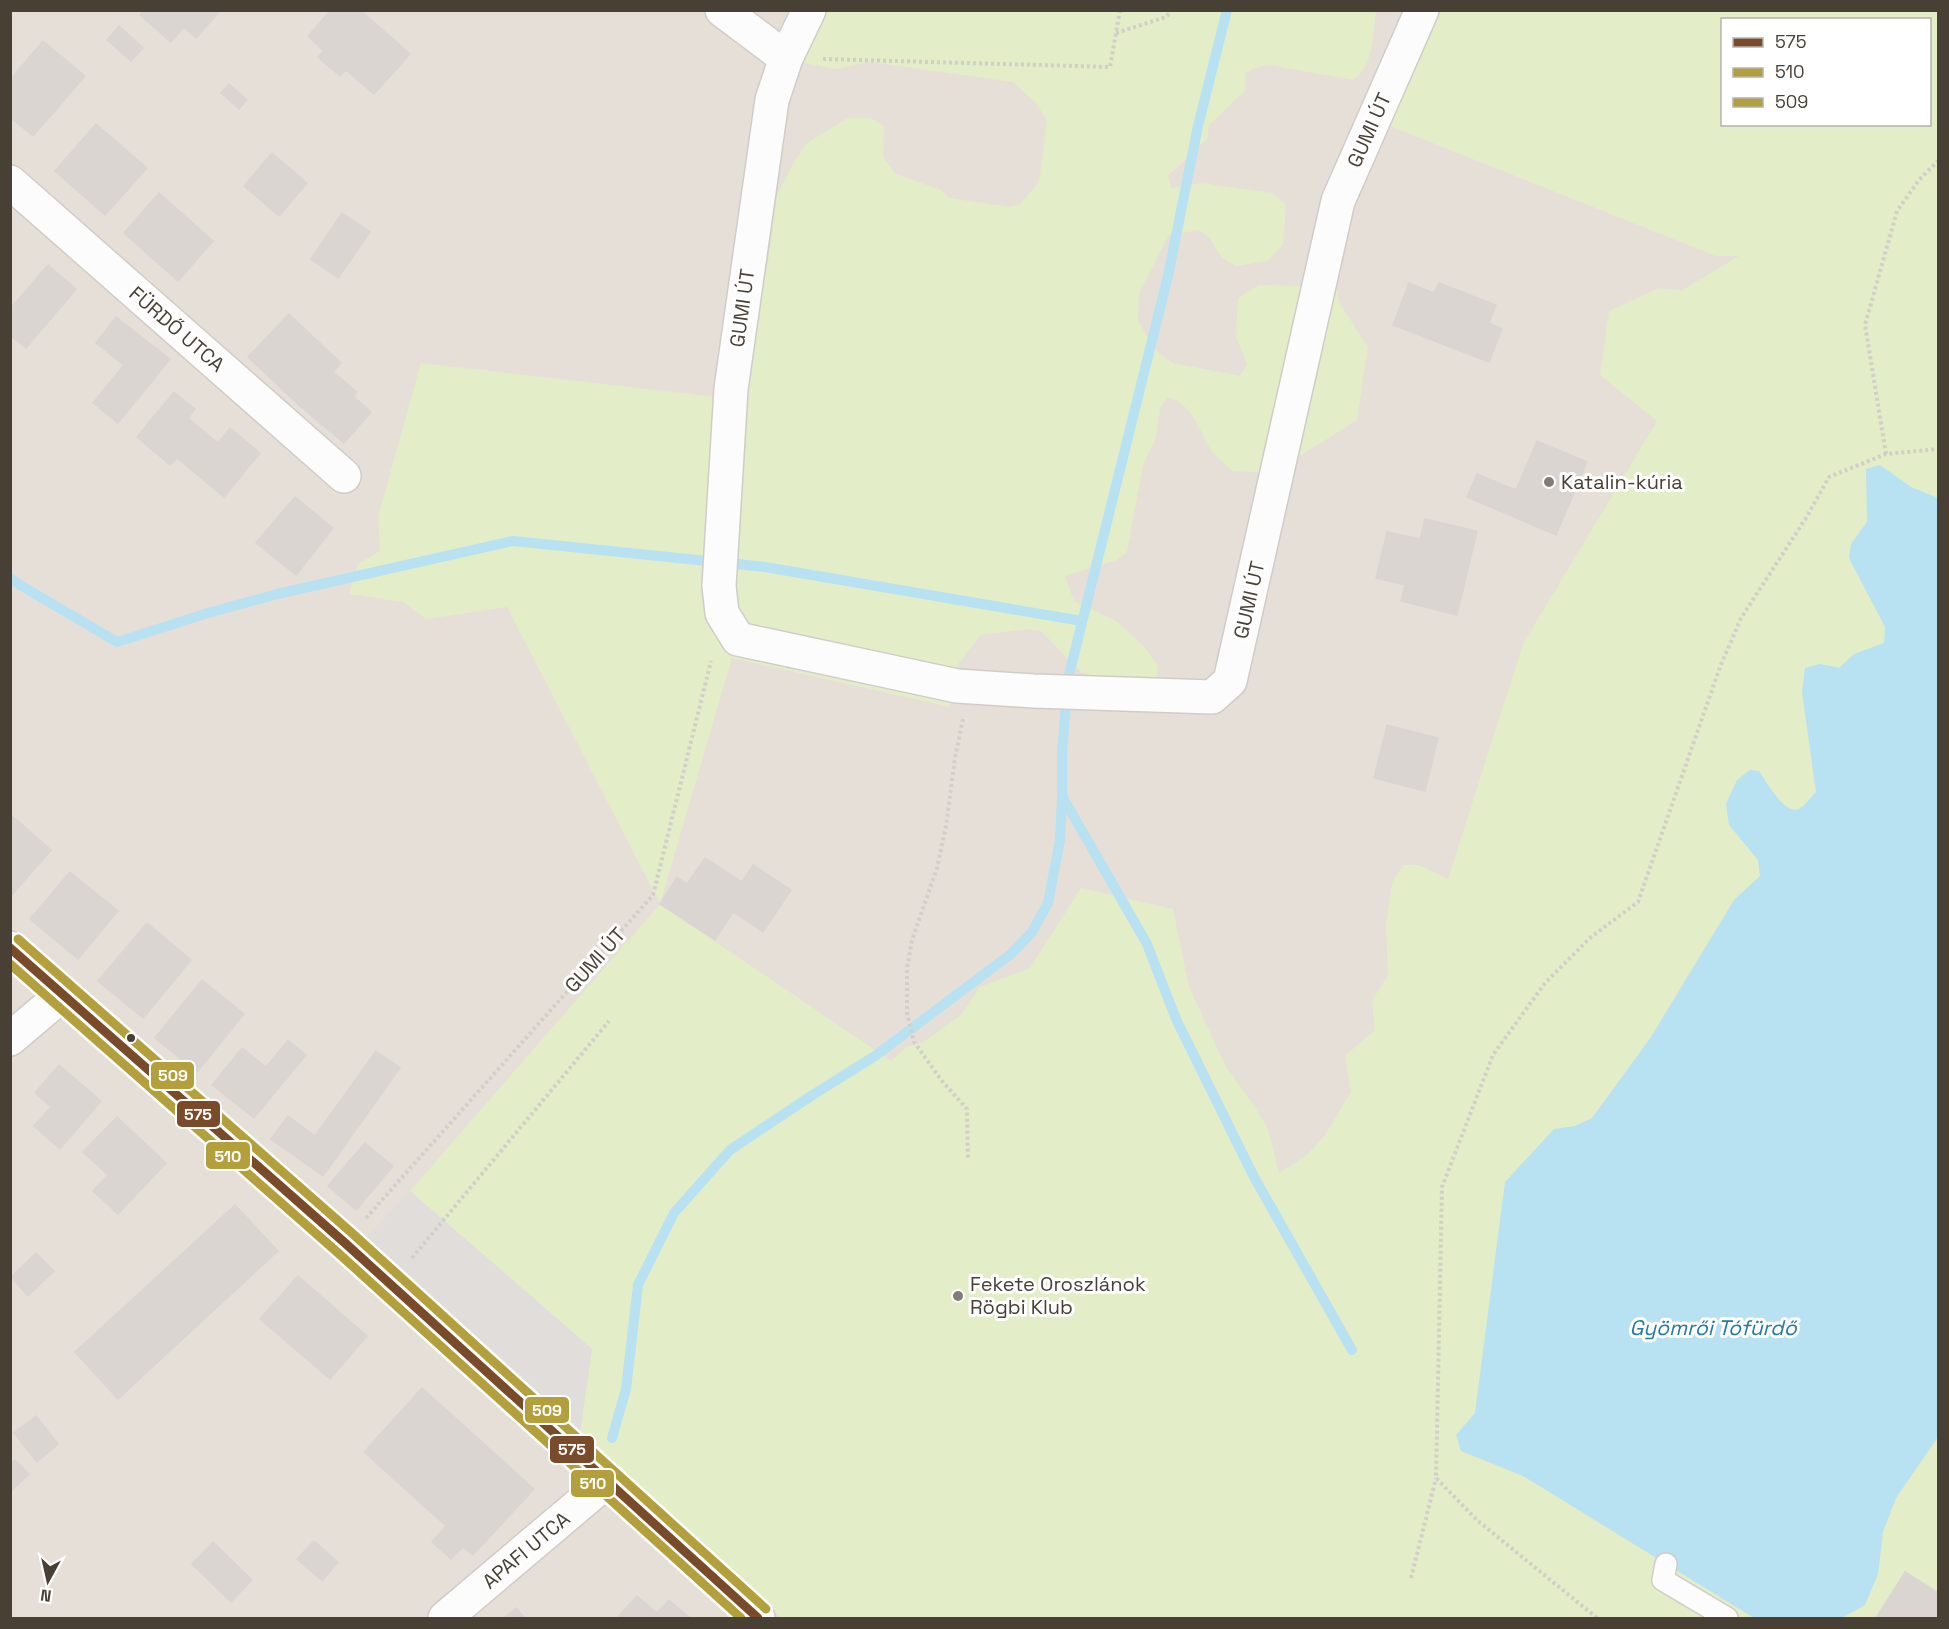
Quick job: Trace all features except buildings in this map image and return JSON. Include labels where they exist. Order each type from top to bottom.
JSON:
[{"type":"street","points":[[722,10],[786,58]]},
{"type":"street","name":"GUMI ÚT","points":[[809,10],[786,58],[772,100],[731,389],[721,600],[738,639],[957,687],[1035,692],[1212,697],[1230,681],[1338,201],[1422,10]]},
{"type":"street","name":"FÜRDŐ UTCA","points":[[10,182],[344,476]]},
{"type":"street","points":[[10,948],[345,1243],[758,1618]]},
{"type":"street","points":[[10,1039],[62,995]]},
{"type":"street","name":"APAFI UTCA","points":[[445,1618],[607,1481]]},
{"type":"lane","points":[[1666,1564],[1663,1580],[1727,1618]]},
{"type":"path","points":[[786,58],[1110,67],[1120,10]]},
{"type":"path","points":[[1116,33],[1166,17],[1172,10]]},
{"type":"path","points":[[1886,453],[1864,325],[1897,211],[1918,180],[1938,161]]},
{"type":"path","points":[[1411,1578],[1436,1478],[1442,1187],[1493,1055],[1545,983],[1591,937],[1638,902],[1720,667],[1741,618],[1806,518],[1829,477],[1886,453],[1938,449]]},
{"type":"path","name":"GUMI ÚT","points":[[345,1243],[653,895],[721,600]]},
{"type":"path","points":[[968,1160],[968,1109],[942,1082],[914,1042],[907,1013],[907,969],[912,940],[937,868],[946,826],[965,703],[978,688]]},
{"type":"path","points":[[390,1284],[609,1021]]},
{"type":"path","points":[[1436,1478],[1478,1521],[1597,1618]]},
{"type":"shaded area","points":[[11,11],[1938,11],[1938,1618],[11,1618]]},
{"type":"shaded area","points":[[410,1191],[592,1349],[580,1432],[362,1242]]},
{"type":"green space","points":[[790,11],[1376,11],[1369,58],[1360,74],[1353,80],[1268,65],[1252,69],[1245,74],[1246,90],[1209,125],[1208,138],[1168,176],[1172,188],[1201,183],[1272,193],[1286,205],[1283,245],[1268,261],[1236,266],[1222,258],[1209,237],[1198,230],[1169,235],[1139,293],[1138,321],[1156,351],[1173,363],[1240,376],[1247,364],[1236,337],[1238,298],[1259,285],[1336,287],[1340,304],[1368,347],[1357,420],[1273,473],[1232,471],[1211,450],[1194,418],[1184,406],[1168,397],[1160,408],[1156,438],[1143,465],[1127,552],[1117,560],[1065,576],[1074,601],[1118,622],[1145,648],[1158,665],[1155,687],[1082,673],[1041,631],[1026,629],[981,635],[955,668],[950,707],[732,658],[660,904],[507,607],[426,619],[403,602],[349,594],[358,564],[380,551],[378,517],[421,363],[716,397],[744,386],[769,256],[777,195],[795,160],[807,143],[848,118],[870,118],[884,126],[883,157],[896,174],[941,190],[949,198],[1010,207],[1020,204],[1039,182],[1047,121],[1037,104],[1013,82],[869,62],[836,69],[788,60],[784,43]]},
{"type":"green space","points":[[1422,11],[1938,11],[1938,1618],[781,1618],[580,1432],[592,1349],[410,1191],[660,904],[891,1061],[906,1047],[922,1043],[961,1015],[980,987],[1030,968],[1081,888],[1173,909],[1189,987],[1226,1067],[1254,1105],[1268,1129],[1279,1173],[1307,1155],[1325,1135],[1351,1092],[1345,1056],[1375,1030],[1372,1001],[1388,975],[1386,925],[1392,883],[1403,865],[1419,865],[1448,879],[1523,644],[1657,421],[1600,375],[1609,311],[1659,288],[1681,291],[1739,256],[1716,256],[1385,124]]},
{"type":"water","name":"Gyömrői Tófürdő","points":[[1880,465],[1911,487],[1938,498],[1938,1437],[1896,1498],[1883,1532],[1878,1574],[1865,1605],[1842,1618],[1754,1618],[1523,1476],[1461,1451],[1456,1435],[1475,1413],[1505,1182],[1554,1129],[1575,1126],[1592,1118],[1651,1037],[1734,900],[1760,876],[1758,860],[1729,825],[1726,804],[1737,780],[1750,770],[1759,771],[1776,796],[1793,810],[1801,808],[1816,792],[1802,692],[1805,668],[1820,664],[1839,668],[1854,654],[1884,643],[1885,627],[1849,558],[1851,544],[1867,522],[1866,469]]},
{"type":"waterway","points":[[1227,10],[1198,126],[1168,276],[1068,679],[1062,754],[1062,796],[1147,944],[1176,1019],[1254,1177],[1352,1350]]},
{"type":"waterway","points":[[10,578],[117,642],[277,594],[513,541],[765,567],[1082,621]]},
{"type":"waterway","points":[[612,1438],[626,1389],[638,1285],[674,1213],[730,1150],[875,1056],[1011,954],[1032,932],[1048,903],[1060,840],[1062,797]]},
{"type":"transit line","name":"509","points":[[18,939],[353,1234],[766,1609]]},
{"type":"transit line","name":"575","points":[[10,948],[345,1243],[758,1618]]},
{"type":"transit line","name":"510","points":[[10,964],[337,1252],[741,1618]]},
{"type":"place","name":"Katalin-kúria","points":[[1549,482]]},
{"type":"place","name":"Fekete Oroszlánok Rögbi Klub","points":[[958,1296]]}]
